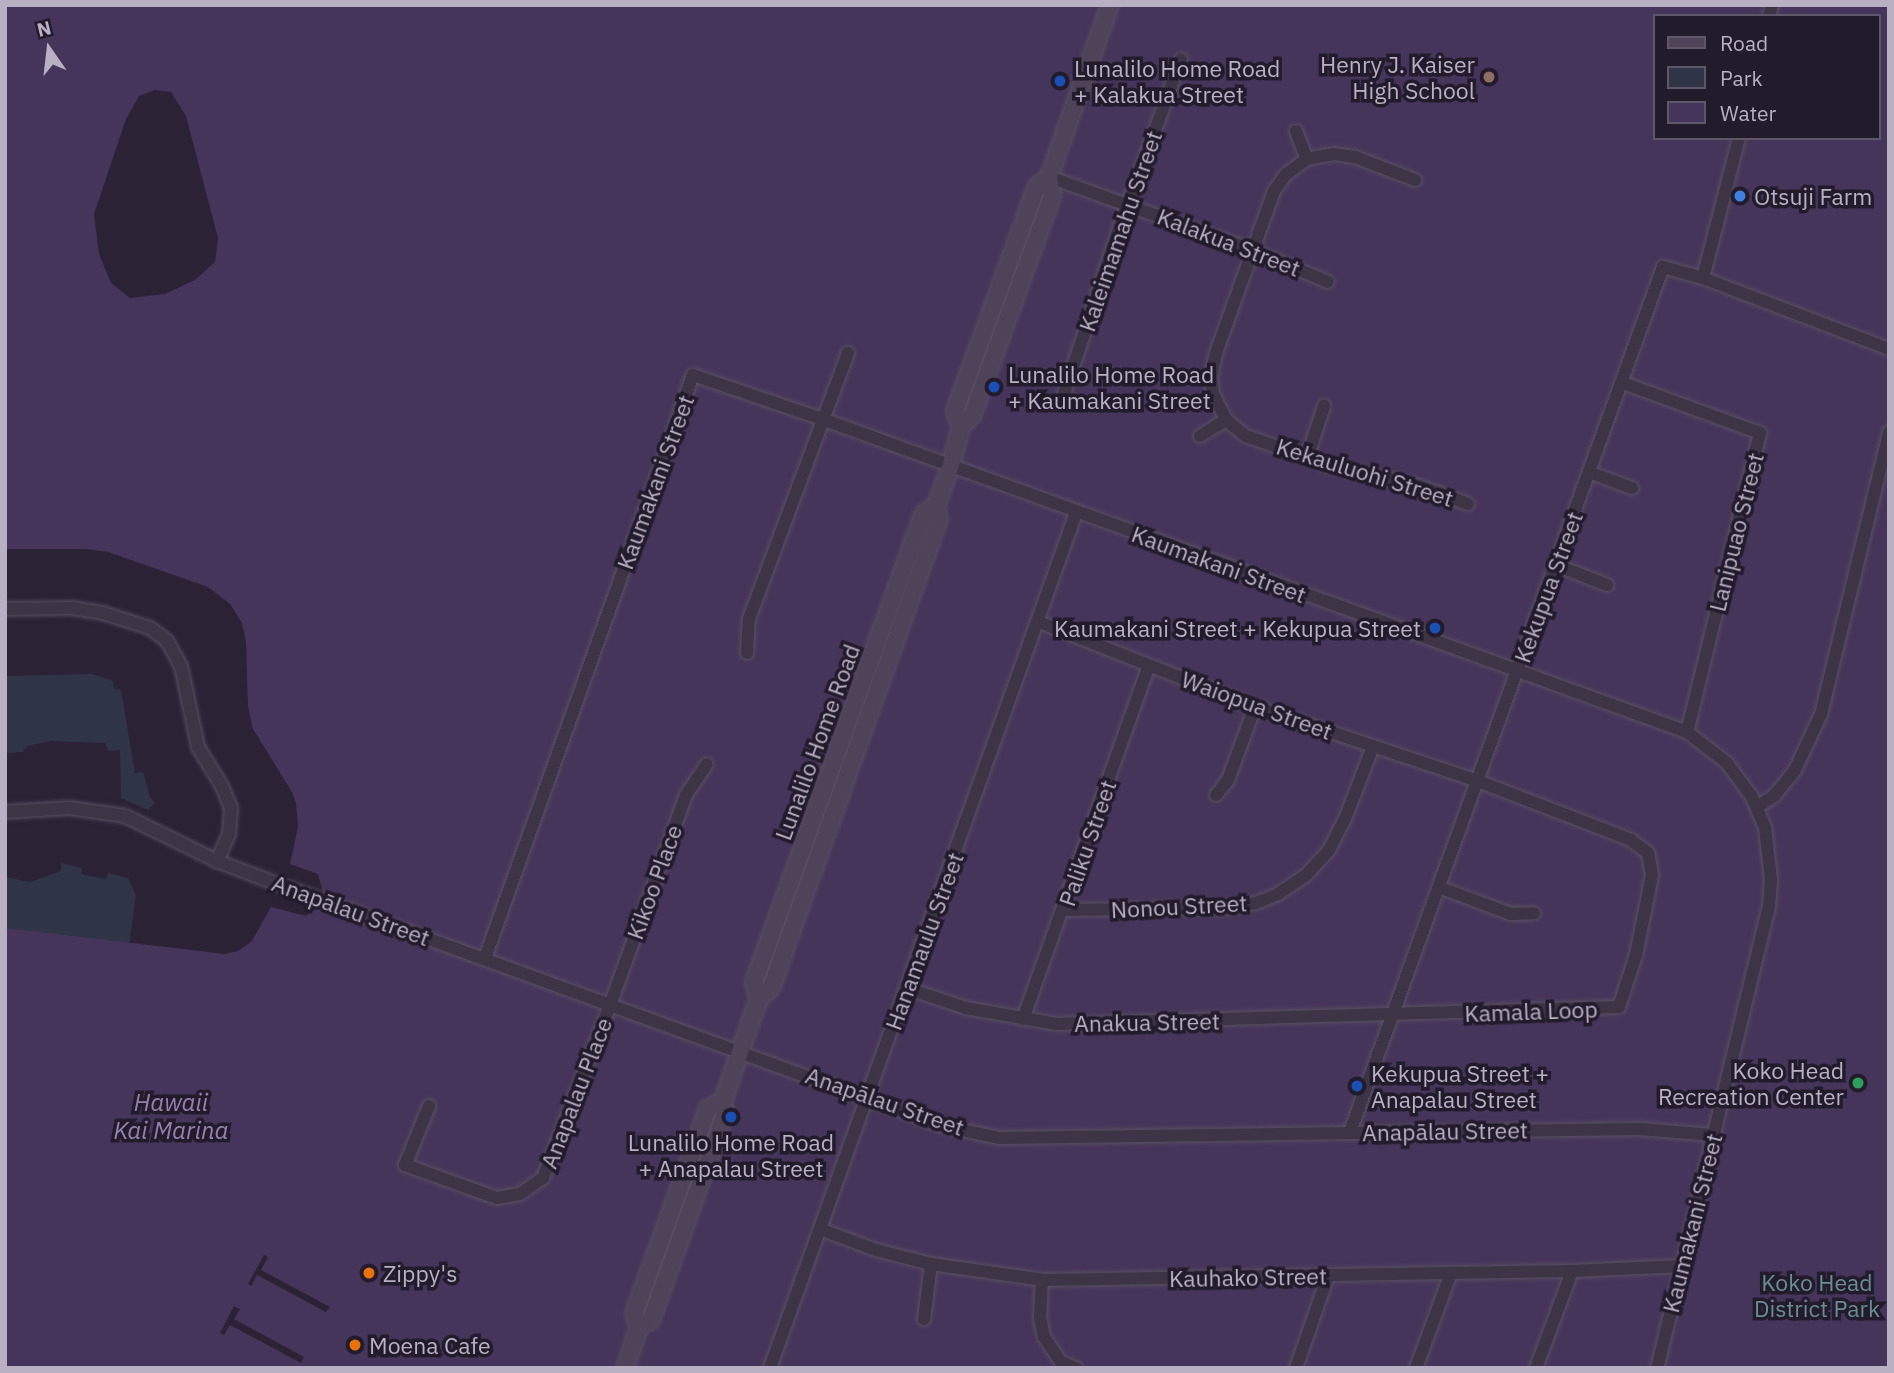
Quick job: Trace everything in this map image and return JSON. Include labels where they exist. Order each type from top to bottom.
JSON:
[{"type":"main road","name":"Lunalilo Home Road","points":[[625,1368],[639,1327],[634,1314],[708,1109],[723,1100],[759,999],[754,982],[923,514],[936,506],[961,426],[972,416],[1052,196],[1049,177],[1110,5]]},
{"type":"street","name":"Kaleimamahu Street","points":[[1061,403],[1127,204],[1181,60]]},
{"type":"street","points":[[1296,131],[1307,159]]},
{"type":"street","points":[[1703,278],[1738,140]]},
{"type":"street","points":[[1200,436],[1226,420],[1213,394],[1213,364],[1252,250],[1279,182],[1307,159],[1323,155],[1344,155],[1415,180]]},
{"type":"street","name":"Kalakua Street","points":[[1049,177],[1252,250],[1328,282]]},
{"type":"street","name":"Kekupua Street","points":[[1350,1132],[1441,888],[1663,267],[1703,278],[1889,349]]},
{"type":"street","points":[[747,653],[749,619],[848,353]]},
{"type":"street","name":"Kaumakani Street","points":[[485,958],[693,375],[822,419],[1687,732],[1727,763],[1757,807],[1765,828],[1769,852],[1769,906],[1657,1368]]},
{"type":"street","name":"Lanipuao Street","points":[[1623,383],[1760,433],[1687,732]]},
{"type":"street","points":[[1307,458],[1324,406]]},
{"type":"street","name":"Kekauluohi Street","points":[[1226,420],[1246,436],[1307,458],[1350,472],[1419,486],[1468,504]]},
{"type":"street","points":[[1757,807],[1774,796],[1795,770],[1817,724],[1889,432]]},
{"type":"street","points":[[1589,472],[1632,488]]},
{"type":"street","name":"Hanamaulu Street","points":[[771,1368],[1076,513]]},
{"type":"street","points":[[1556,565],[1607,585]]},
{"type":"street","points":[[5,609],[72,608],[103,613],[150,628],[167,641],[181,666],[198,747],[222,786],[231,808],[231,824],[218,861]]},
{"type":"street","name":"Waiopua Street","points":[[1039,622],[1255,707],[1478,782]]},
{"type":"street","name":"Paliku Street","points":[[1023,1019],[1149,666]]},
{"type":"street","points":[[1216,795],[1228,780],[1255,707]]},
{"type":"street","name":"Nonou Street","points":[[1064,910],[1222,908],[1256,903],[1278,894],[1306,875],[1329,850],[1345,820],[1373,746]]},
{"type":"street","name":"Kikoo Place","points":[[610,1005],[686,795],[707,764]]},
{"type":"street","name":"Kamala Loop","points":[[1393,1016],[1619,1007],[1636,955],[1652,875],[1648,853],[1630,840],[1478,782]]},
{"type":"street","name":"Anapālau Street","points":[[5,812],[69,808],[107,812],[142,822],[218,861],[869,1097],[939,1125],[999,1138],[1640,1129],[1713,1135]]},
{"type":"street","points":[[1441,888],[1511,914],[1534,913]]},
{"type":"street","name":"Anakua Street","points":[[906,988],[966,1008],[1057,1024],[1393,1016]]},
{"type":"street","name":"Anapalau Place","points":[[429,1106],[405,1165],[493,1197],[511,1197],[528,1190],[548,1171],[610,1005]]},
{"type":"street","name":"Kauhako Street","points":[[820,1229],[876,1250],[931,1264],[1042,1280],[1572,1271],[1683,1266]]},
{"type":"street","points":[[924,1319],[931,1264]]},
{"type":"street","points":[[1536,1368],[1572,1271]]},
{"type":"street","points":[[1416,1368],[1451,1273]]},
{"type":"street","points":[[1296,1368],[1328,1276]]},
{"type":"street","points":[[1042,1280],[1040,1317],[1045,1337],[1061,1362],[1076,1368]]},
{"type":"green space","points":[[92,674],[113,681],[114,689],[121,690],[135,773],[143,772],[150,797],[155,803],[148,810],[121,798],[120,750],[108,751],[105,743],[52,741],[27,746],[23,752],[6,753],[5,759],[5,676]]},
{"type":"green space","points":[[61,863],[82,868],[81,874],[106,879],[108,873],[128,878],[136,896],[129,945],[5,928],[6,877],[30,882],[61,871]]},
{"type":"water","name":"Hawaii Kai Marina","points":[[5,5],[1889,5],[1889,1368],[5,1368],[5,928],[225,954],[238,951],[252,941],[271,907],[306,916],[314,910],[323,892],[318,874],[290,864],[298,827],[296,803],[253,729],[248,706],[246,642],[242,623],[230,604],[208,587],[108,552],[86,549],[5,549]],"holes":[[[155,90],[171,92],[186,116],[218,238],[215,262],[195,280],[165,294],[130,298],[111,283],[99,254],[94,214],[126,119],[139,96]]]},
{"type":"pier","points":[[264,1255],[268,1257],[261,1270],[330,1307],[326,1312],[257,1275],[251,1286],[248,1284]]},
{"type":"pier","points":[[234,1306],[240,1309],[234,1319],[304,1357],[301,1363],[230,1325],[224,1335],[220,1333]]},
{"type":"place","name":"Henry J. Kaiser High School","points":[[1489,77]]},
{"type":"place","name":"Lunalilo Home Road + Kalakua Street","points":[[1060,81]]},
{"type":"place","name":"Otsuji Farm","points":[[1740,196]]},
{"type":"place","name":"Lunalilo Home Road + Kaumakani Street","points":[[994,387]]},
{"type":"place","name":"Kaumakani Street + Kekupua Street","points":[[1435,628]]},
{"type":"place","name":"Koko Head Recreation Center","points":[[1858,1083]]},
{"type":"place","name":"Kekupua Street + Anapalau Street","points":[[1357,1086]]},
{"type":"place","name":"Lunalilo Home Road + Anapalau Street","points":[[731,1117]]},
{"type":"place","name":"Zippy's","points":[[369,1273]]},
{"type":"place","name":"Moena Cafe","points":[[355,1345]]},
{"type":"park label","name":"Koko Head District Park","points":[[1817,1295]]}]
